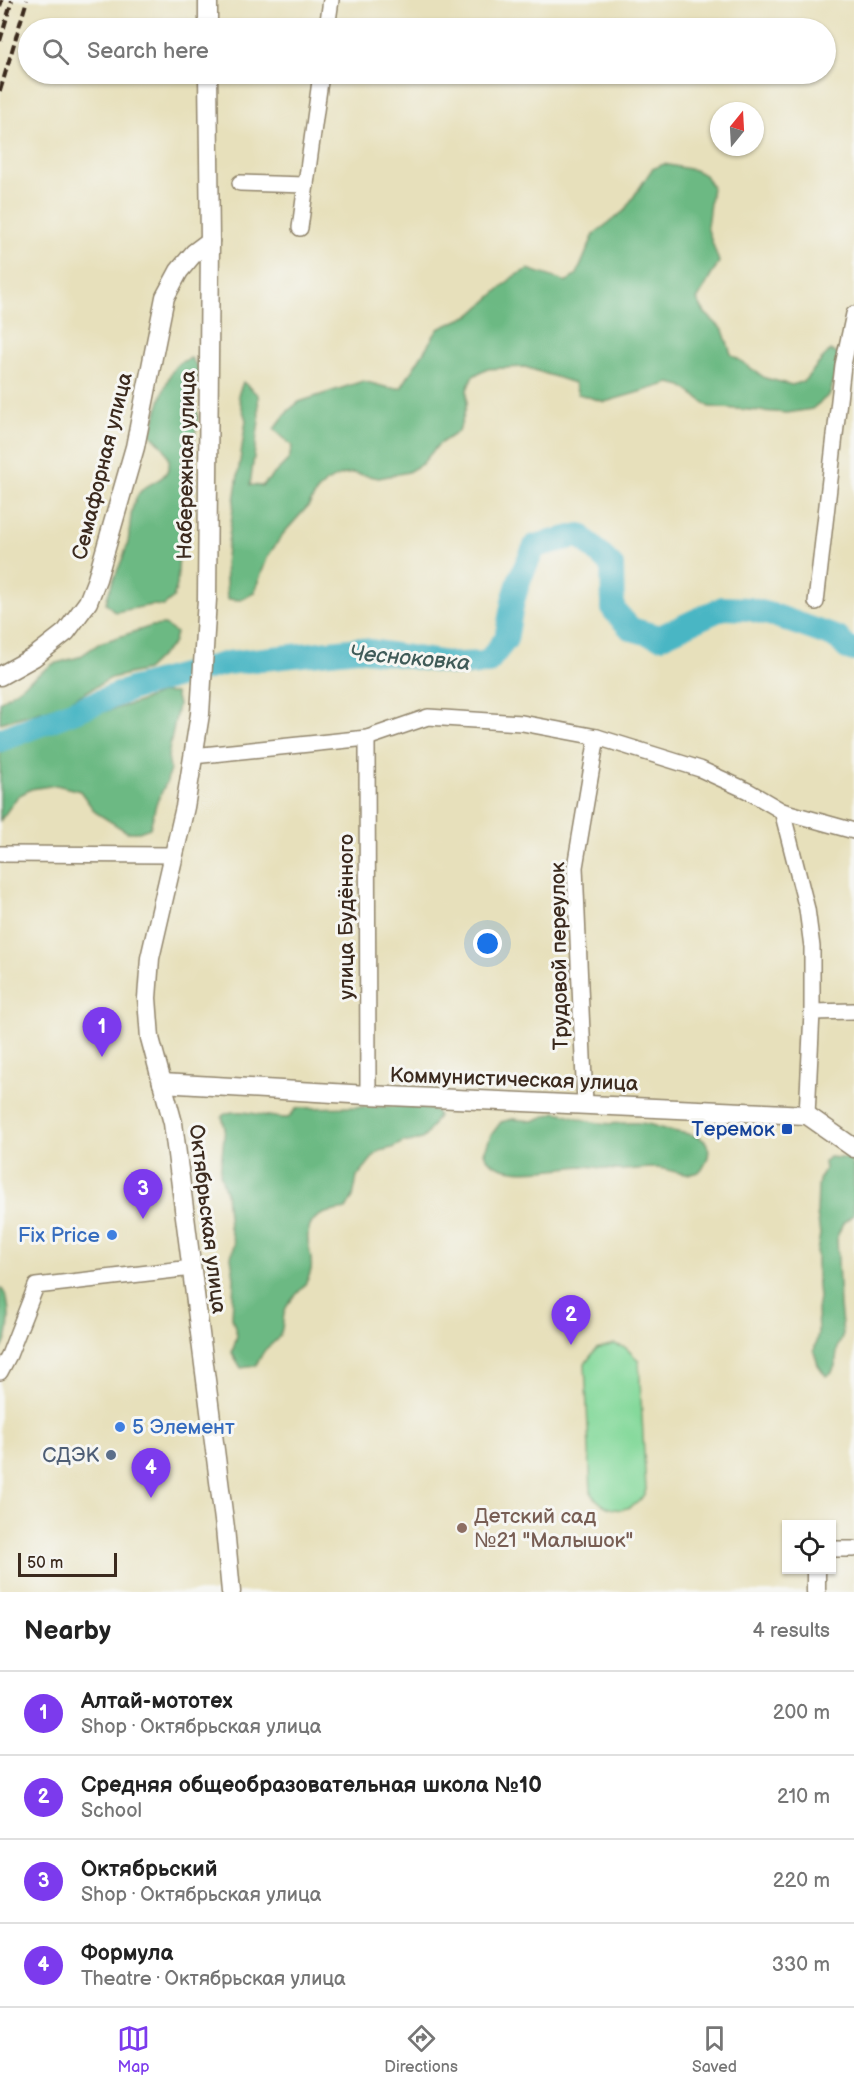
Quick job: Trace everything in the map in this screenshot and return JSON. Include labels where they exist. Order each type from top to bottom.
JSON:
[{"type":"street","points":[[208,0],[208,18]]},
{"type":"street","points":[[328,18],[331,0]]},
{"type":"street","name":"Набережная улица","points":[[174,855],[200,714],[207,599],[210,242],[208,84]]},
{"type":"street","points":[[300,228],[320,84]]},
{"type":"street","points":[[240,183],[306,185]]},
{"type":"street","name":"Семафорная улица","points":[[0,676],[34,657],[66,632],[88,602],[97,579],[135,447],[165,297],[179,271],[194,253],[210,242]]},
{"type":"street","points":[[816,602],[843,365],[854,314]]},
{"type":"street","points":[[193,756],[367,738],[428,717],[522,723],[597,737],[700,769],[748,791],[782,811],[854,831]]},
{"type":"street","name":"Трудовой переулок","points":[[585,1104],[575,867],[597,737]]},
{"type":"street","name":"улица Будённого","points":[[367,738],[368,1095]]},
{"type":"street","points":[[782,811],[807,909],[812,947],[812,1012],[807,1115],[854,1148]]},
{"type":"street","points":[[0,854],[174,855]]},
{"type":"street","name":"Октябрьская улица","points":[[174,855],[150,958],[147,998],[150,1038],[173,1123],[231,1592]]},
{"type":"street","points":[[812,1012],[854,1011]]},
{"type":"street","name":"Коммунистическая улица","points":[[162,1083],[807,1115]]},
{"type":"street","points":[[0,1372],[36,1286],[192,1268]]},
{"type":"street","points":[[836,1549],[854,1549]]},
{"type":"street","points":[[816,1574],[816,1592]]},
{"type":"green space","points":[[664,164],[694,170],[705,175],[712,187],[707,227],[719,262],[697,300],[705,313],[723,330],[731,354],[765,378],[792,385],[804,381],[830,350],[840,356],[830,394],[812,409],[787,413],[710,407],[682,386],[670,383],[605,402],[578,394],[574,383],[525,367],[485,369],[472,377],[467,390],[467,404],[459,431],[438,445],[422,464],[408,472],[379,478],[353,473],[341,475],[326,482],[268,556],[254,593],[241,600],[227,599],[225,563],[246,420],[238,395],[243,382],[258,395],[259,421],[250,485],[262,486],[289,459],[292,446],[274,429],[289,410],[299,402],[363,381],[389,388],[401,388],[438,329],[472,314],[514,276],[528,269],[567,282],[577,274],[594,234],[624,211],[652,169]]},
{"type":"green space","points":[[191,358],[199,369],[194,393],[198,418],[182,506],[177,585],[173,598],[164,606],[152,605],[115,612],[106,603],[128,542],[136,497],[144,488],[161,478],[169,465],[166,452],[151,434],[158,407],[169,376],[180,363]]},
{"type":"green space","points":[[165,625],[176,633],[173,644],[146,670],[111,678],[65,704],[0,723],[0,702],[53,664],[79,657],[100,643],[152,626]]},
{"type":"green space","points":[[161,693],[175,693],[178,705],[168,756],[170,769],[156,804],[150,828],[139,832],[127,832],[95,812],[80,791],[56,785],[31,789],[18,796],[0,821],[0,752],[37,733],[62,727],[84,717],[136,703]]},
{"type":"green space","points":[[410,1106],[436,1111],[438,1116],[422,1139],[403,1142],[375,1155],[357,1177],[353,1197],[346,1209],[324,1214],[313,1221],[308,1233],[311,1270],[307,1282],[286,1308],[279,1337],[265,1350],[255,1366],[241,1368],[232,1353],[237,1335],[232,1317],[234,1278],[231,1257],[234,1244],[229,1227],[226,1193],[220,1173],[225,1128],[222,1116],[228,1113],[244,1112],[288,1118],[296,1109],[302,1108]]},
{"type":"green space","points":[[556,1112],[594,1122],[649,1124],[699,1137],[708,1145],[707,1160],[700,1171],[691,1174],[656,1168],[619,1170],[583,1166],[529,1171],[501,1167],[491,1162],[484,1153],[491,1135],[501,1122],[513,1119],[533,1121]]},
{"type":"green space","points":[[829,1157],[850,1159],[854,1169],[854,1214],[843,1223],[837,1237],[843,1334],[838,1346],[835,1366],[826,1376],[818,1365],[814,1352],[818,1333],[819,1297],[817,1277],[820,1234],[817,1214],[818,1187],[825,1169],[824,1162]]},
{"type":"green space","points":[[0,1287],[7,1300],[9,1319],[6,1338],[0,1351]]},
{"type":"green space","points":[[614,1344],[626,1348],[639,1361],[646,1490],[635,1504],[620,1509],[612,1509],[604,1505],[591,1492],[585,1364],[596,1349]]},
{"type":"waterway","name":"Чесноковка","points":[[0,740],[134,688],[227,663],[358,649],[455,664],[487,663],[506,639],[520,578],[535,546],[580,535],[612,566],[613,609],[631,629],[660,637],[723,608],[749,609],[838,638],[847,648],[854,650]]},
{"type":"railway","points":[[0,6],[2,0]]},
{"type":"railway","points":[[0,41],[12,0]]},
{"type":"railway","points":[[22,18],[27,0]]},
{"type":"railway","points":[[0,91],[18,30]]},
{"type":"place","name":"Алтай-мототех","points":[[102,1057]]},
{"type":"place","name":"Теремок","points":[[787,1129]]},
{"type":"place","name":"Октябрьский","points":[[143,1219]]},
{"type":"place","name":"Fix Price","points":[[112,1235]]},
{"type":"place","name":"Средняя общеобразовательная школа №10","points":[[571,1345]]},
{"type":"place","name":"5 Элемент","points":[[120,1427]]},
{"type":"place","name":"СДЭК","points":[[111,1455]]},
{"type":"place","name":"Формула","points":[[151,1498]]},
{"type":"place","name":"Детский сад №21 \"Малышок\"","points":[[462,1528]]}]
